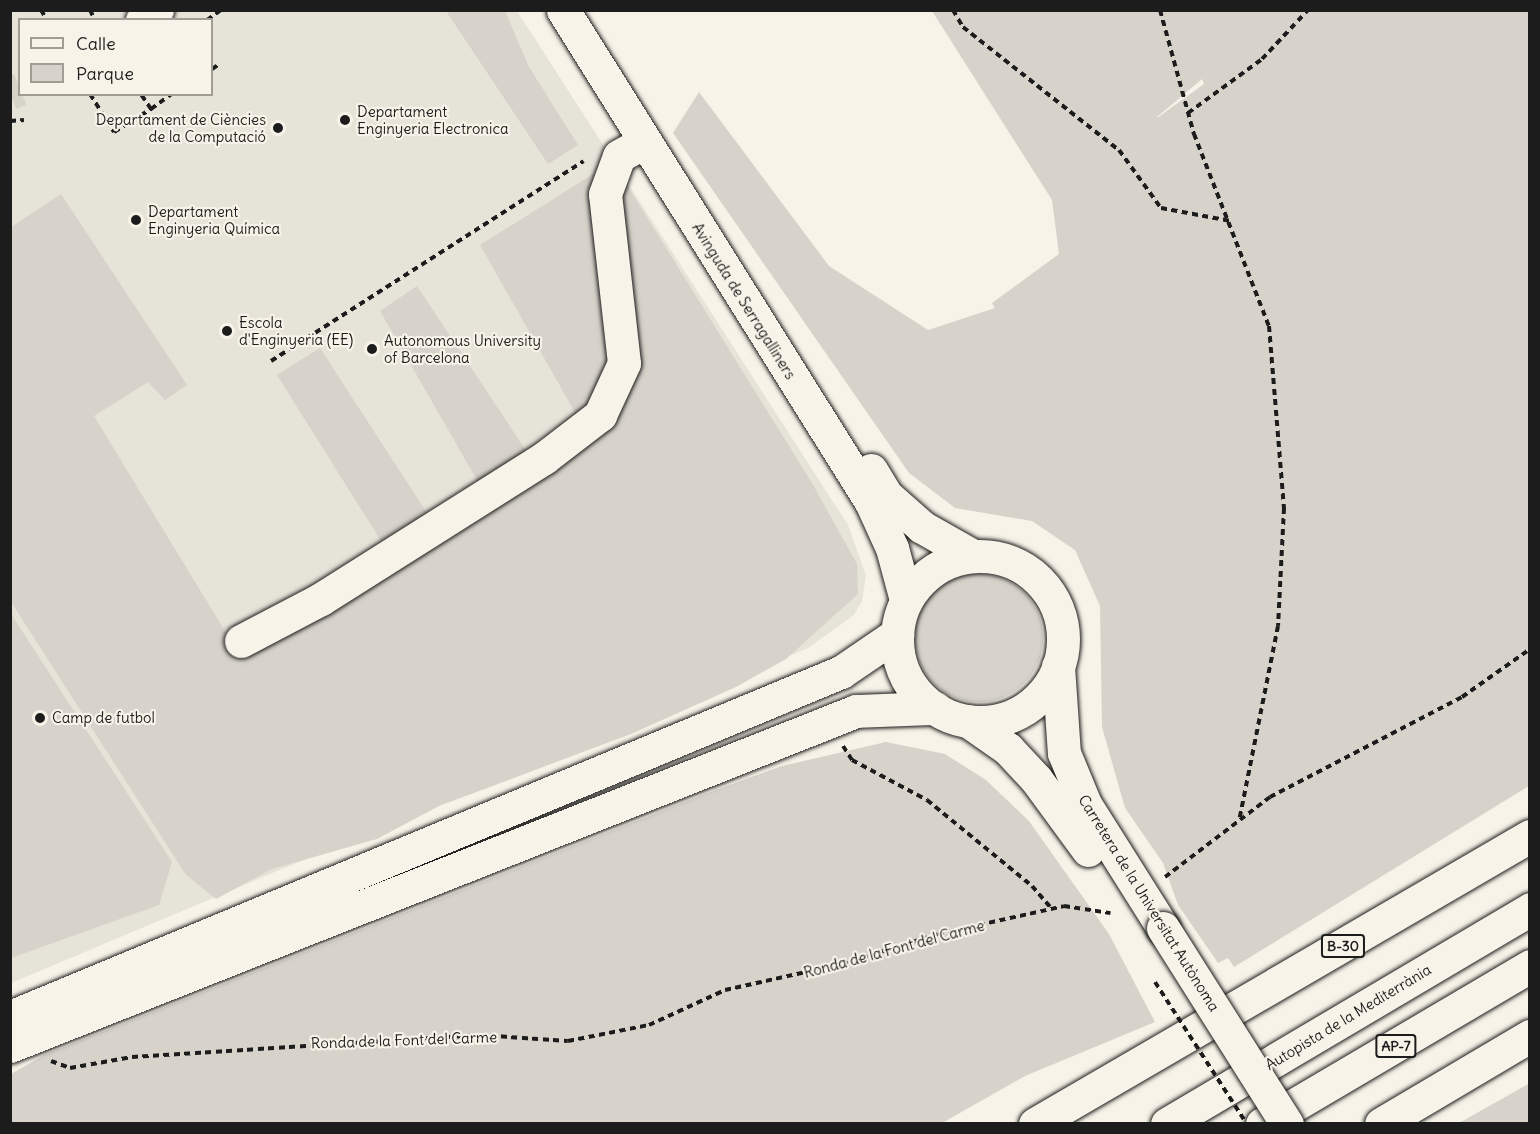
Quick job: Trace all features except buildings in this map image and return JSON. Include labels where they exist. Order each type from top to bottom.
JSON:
[{"type":"main road","name":"Avinguda de Serragalliners","points":[[563,10],[871,502],[892,548],[906,600]]},
{"type":"main road","name":"Avinguda de Serragalliners","points":[[582,10],[886,495],[922,527],[973,556]]},
{"type":"main road","points":[[241,641],[321,599],[544,458],[600,416],[624,363],[605,194],[619,156],[644,142]]},
{"type":"main road","points":[[10,1046],[856,711],[935,708],[968,721],[1001,719],[1023,709],[1047,688],[1058,666],[1061,624],[1042,585],[1007,561],[973,556],[934,570],[906,600],[897,634],[906,676],[935,708]]},
{"type":"main road","points":[[10,1017],[841,672],[897,634]]},
{"type":"main road","name":"Carretera de la Universitat Autònoma","points":[[1058,666],[1064,753],[1085,804],[1155,934],[1264,1124]]},
{"type":"main road","name":"Carretera de la Universitat Autònoma","points":[[968,721],[1008,749],[1036,779],[1155,934],[1287,1124]]},
{"type":"main road","name":"B-30","points":[[1035,1124],[1530,836]]},
{"type":"main road","name":"Autopista de la Mediterrània","points":[[1167,1124],[1530,909]]},
{"type":"main road","name":"AP-7","points":[[1264,1124],[1530,966]]},
{"type":"main road","points":[[1381,1124],[1530,1036]]},
{"type":"path","points":[[953,10],[963,27],[1119,150],[1161,208],[1232,221]]},
{"type":"path","points":[[1160,10],[1188,113],[1232,221],[1269,326],[1284,508],[1278,626],[1239,821]]},
{"type":"path","points":[[1188,113],[1262,59],[1308,10]]},
{"type":"path","points":[[213,68],[218,65]]},
{"type":"path","points":[[91,96],[114,132],[169,96]]},
{"type":"path","points":[[142,96],[150,109]]},
{"type":"path","points":[[10,121],[24,120]]},
{"type":"path","points":[[271,361],[583,163],[589,153]]},
{"type":"path","points":[[1160,881],[1270,797],[1462,697],[1530,649]]},
{"type":"path","points":[[839,739],[852,760],[927,800],[1032,886],[1052,909]]},
{"type":"path","name":"Ronda de la Font del Carme","points":[[44,1055],[70,1068],[132,1057],[295,1044],[480,1035],[568,1041],[649,1024],[725,990],[1052,909],[1110,913]]},
{"type":"path","points":[[1155,982],[1247,1124]]},
{"type":"shaded area","name":"Autonomous University of Barcelona","points":[[11,11],[517,11],[848,525],[866,575],[862,601],[854,615],[808,648],[11,983]]},
{"type":"green space","points":[[446,11],[505,11],[529,67],[578,145],[548,164]]},
{"type":"green space","points":[[932,11],[1529,11],[1529,786],[1234,967],[1228,958],[1218,963],[1178,905],[1163,863],[1125,808],[1102,727],[1100,606],[1075,550],[1032,521],[955,508],[909,473],[673,133],[699,92],[829,266],[928,330],[995,308],[992,303],[1059,254],[1052,200]],"holes":[[[1202,79],[1204,84],[1157,118]]]},
{"type":"green space","points":[[601,169],[612,358],[604,389],[577,416],[480,245]]},
{"type":"green space","points":[[627,185],[812,483],[857,564],[858,594],[786,659],[736,687],[631,734],[439,806],[377,839],[272,869],[216,899],[186,875],[11,602],[11,227],[61,194],[187,385],[165,400],[148,382],[94,416],[228,636],[228,651],[607,430],[619,207]]},
{"type":"green space","points":[[417,286],[527,452],[478,482],[380,311]]},
{"type":"green space","points":[[320,348],[427,513],[381,541],[277,375]]},
{"type":"green space","points":[[979,574],[1003,579],[1024,593],[1038,614],[1043,638],[1038,662],[1024,683],[1003,697],[979,702],[955,697],[934,683],[920,662],[915,638],[920,614],[934,593],[955,579]]},
{"type":"green space","points":[[11,614],[172,862],[159,905],[11,958]]},
{"type":"green space","points":[[886,742],[945,754],[986,780],[1029,821],[1109,934],[1155,1022],[1025,1076],[942,1123],[11,1123],[11,1074],[44,1055],[705,794],[782,766]]},
{"type":"green space","points":[[1528,1084],[1529,1123],[1459,1123]]},
{"type":"tunnel","points":[[10,93],[18,90]]},
{"type":"place","name":"Departament Enginyeria Electronica","points":[[345,120]]},
{"type":"place","name":"Departament de Ciències de la Computació","points":[[278,128]]},
{"type":"place","name":"Departament Enginyeria Química","points":[[136,220]]},
{"type":"place","name":"Escola d'Enginyeria (EE)","points":[[227,331]]},
{"type":"place","name":"Autonomous University of Barcelona","points":[[372,349]]},
{"type":"place","name":"Camp de futbol","points":[[40,718]]}]
